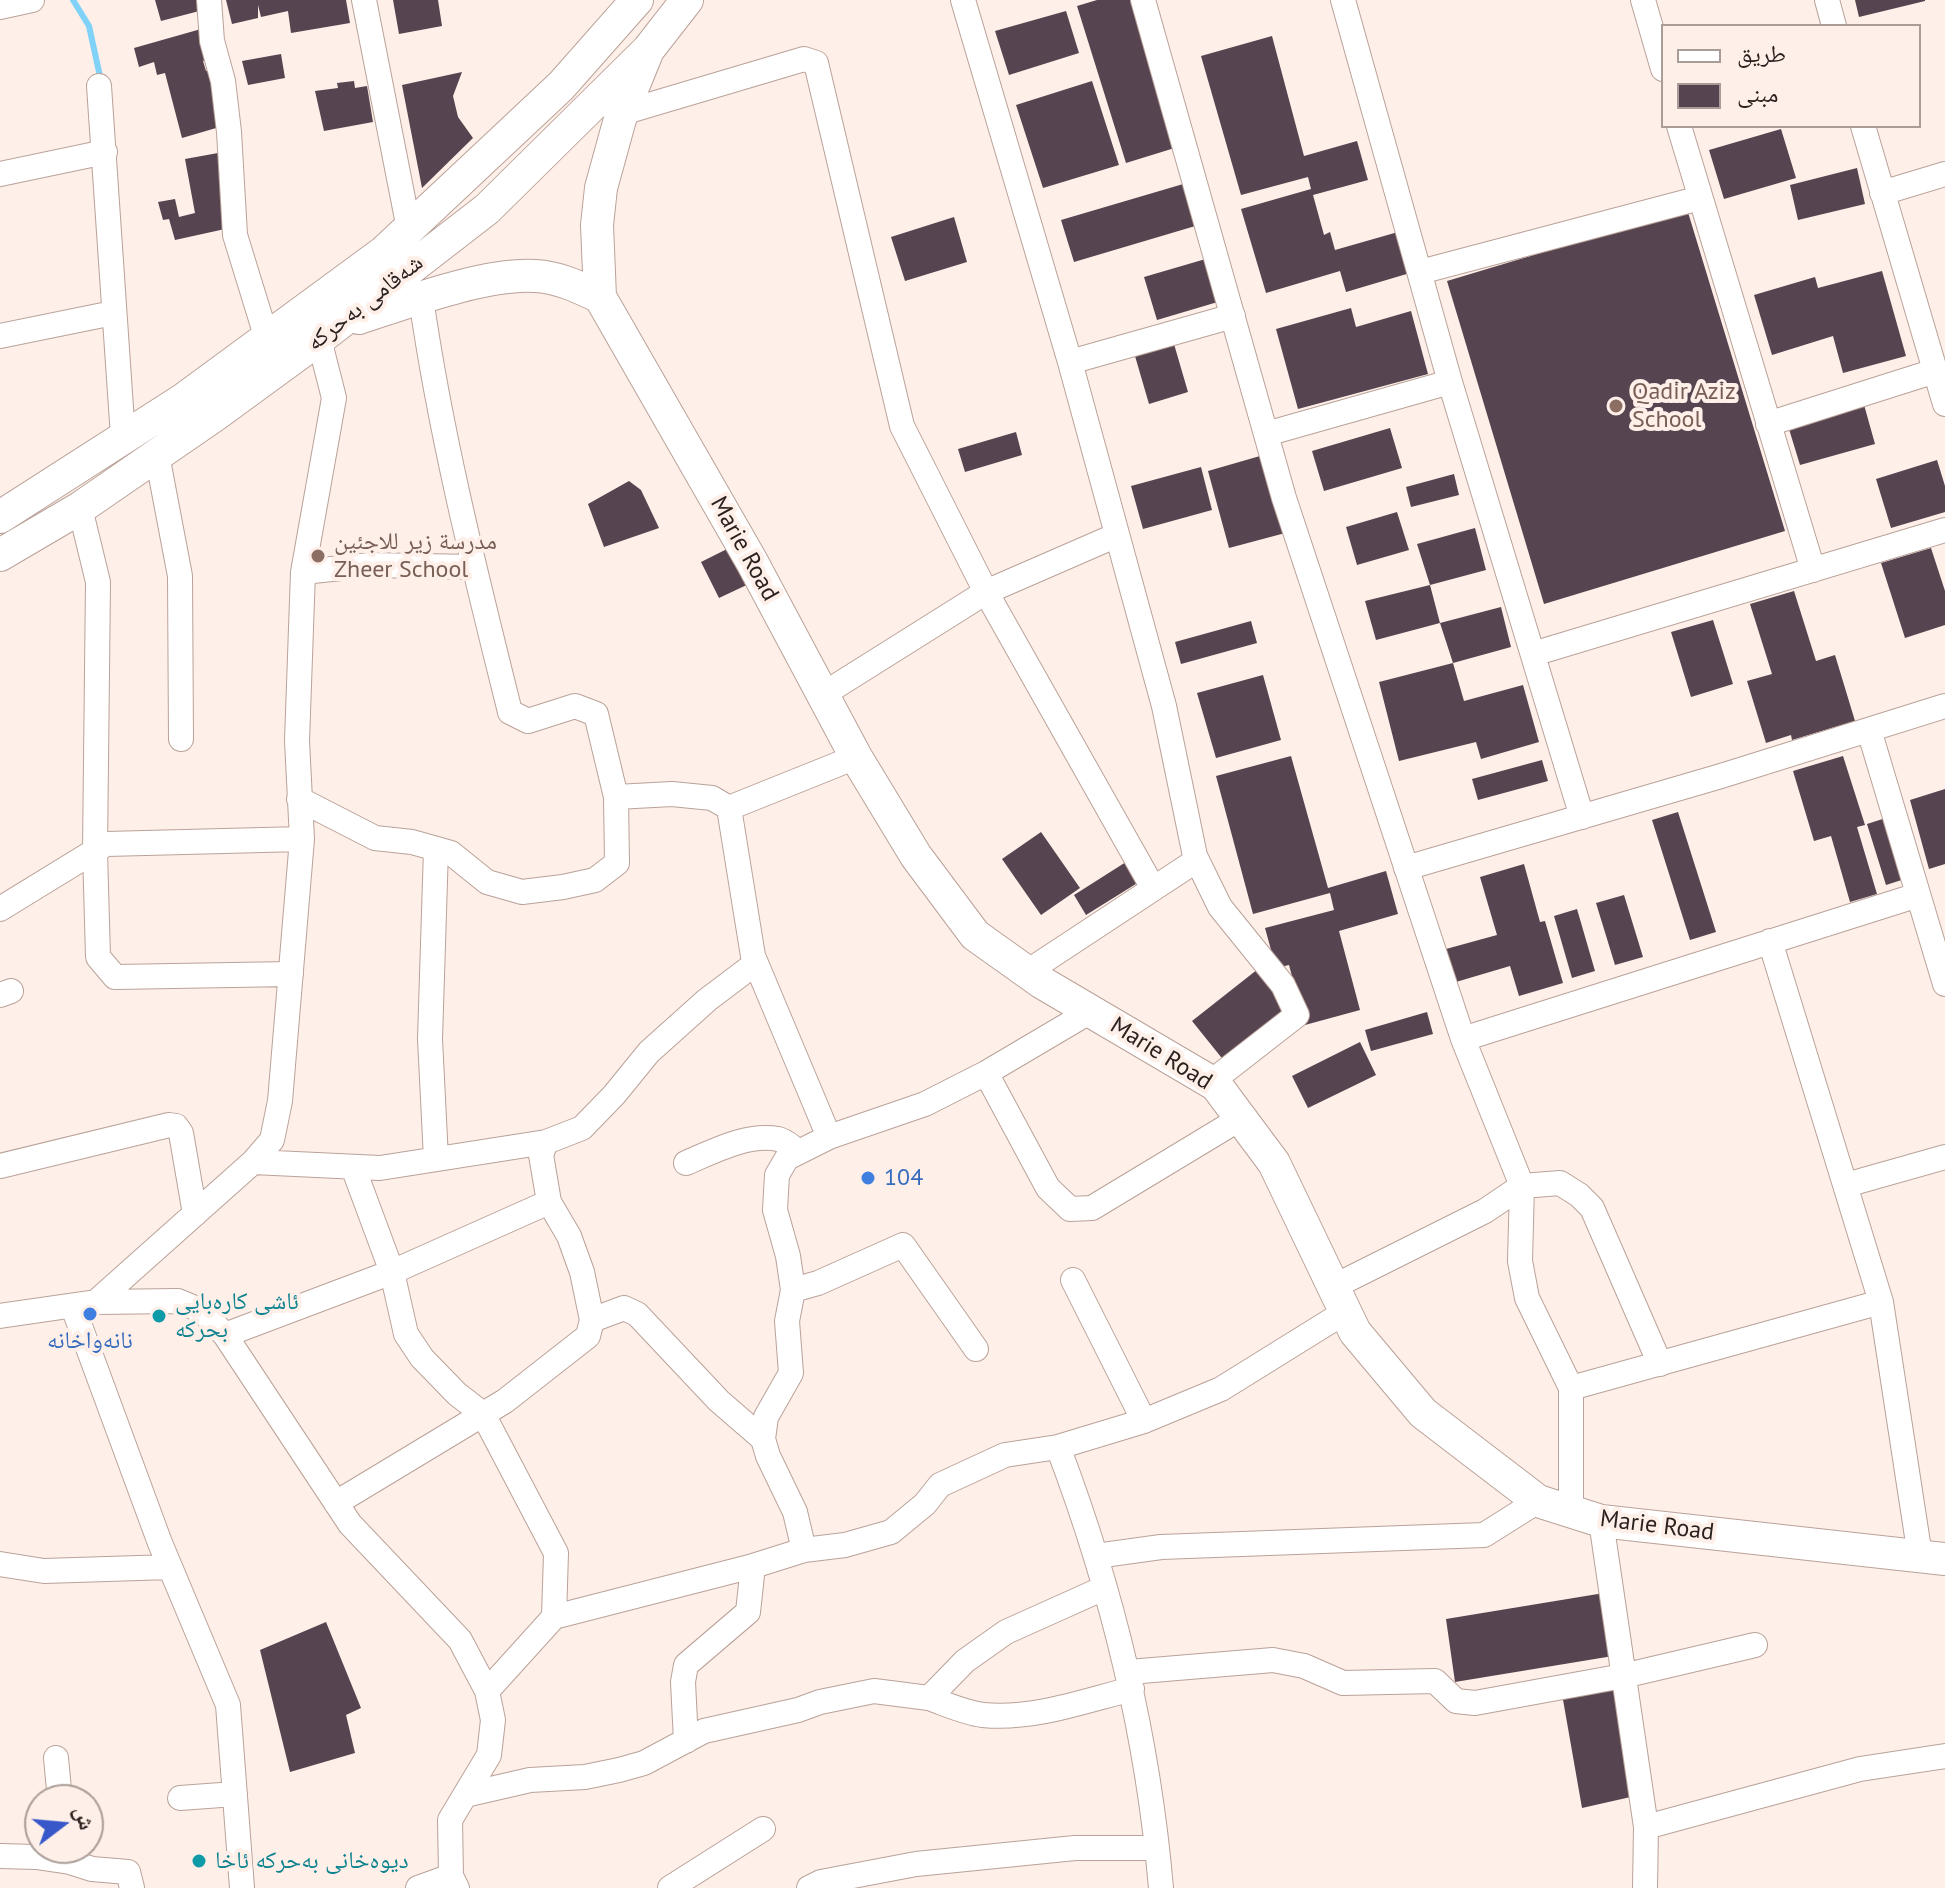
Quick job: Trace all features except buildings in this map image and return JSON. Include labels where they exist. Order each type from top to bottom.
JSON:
[{"type":"main road","name":"شەقامی بەحرکە","points":[[0,517],[184,399],[384,252],[561,86],[637,0]]},
{"type":"main road","name":"شەقامی بەحرکە","points":[[0,555],[80,508],[157,455],[328,332],[487,209],[648,50],[687,0]]},
{"type":"main road","points":[[328,332],[421,298],[516,275],[559,280],[600,297],[597,225],[601,188],[622,113],[648,50]]},
{"type":"main road","name":"Marie Road","points":[[600,297],[752,562],[856,757],[916,856],[975,935],[1027,972],[1211,1082],[1274,1163],[1355,1332],[1423,1413],[1538,1501],[1586,1517],[1932,1558]]},
{"type":"street","points":[[0,7],[32,0]]},
{"type":"street","points":[[209,0],[212,41],[223,81],[235,235],[267,339]]},
{"type":"street","points":[[364,0],[409,229]]},
{"type":"street","points":[[963,0],[1070,362],[1164,706],[1197,860],[1220,907],[1283,985],[1297,1015],[1211,1082]]},
{"type":"street","points":[[1143,0],[1284,498],[1463,1039],[1522,1186],[1520,1261],[1527,1298],[1571,1388],[1586,1517],[1623,1676],[1646,1827],[1645,1888]]},
{"type":"street","points":[[1343,0],[1450,382],[1582,817]]},
{"type":"street","points":[[1643,0],[1661,62]]},
{"type":"street","points":[[1827,0],[1833,24]]},
{"type":"street","points":[[622,113],[804,59],[816,63],[902,426],[986,592],[1153,888]]},
{"type":"street","points":[[99,86],[123,437]]},
{"type":"street","points":[[1680,128],[1813,570]]},
{"type":"street","points":[[1864,128],[1936,355],[1945,404]]},
{"type":"street","points":[[0,174],[105,152]]},
{"type":"street","points":[[1882,193],[1945,174]]},
{"type":"street","points":[[1420,272],[1700,198]]},
{"type":"street","points":[[299,799],[375,838],[412,842],[451,853],[487,882],[522,892],[595,880],[617,863],[616,797],[596,714],[575,706],[528,721],[510,712],[459,505],[430,361],[421,298]]},
{"type":"street","points":[[0,336],[113,313]]},
{"type":"street","points":[[1070,362],[1233,316]]},
{"type":"street","points":[[84,1304],[195,1214],[253,1162],[272,1140],[280,1101],[302,839],[297,741],[303,572],[334,398],[328,332]]},
{"type":"street","points":[[1768,424],[1936,355]]},
{"type":"street","points":[[1266,434],[1450,382]]},
{"type":"street","points":[[157,455],[180,576],[181,739]]},
{"type":"street","points":[[80,508],[98,582],[95,851],[98,957],[115,977],[291,974]]},
{"type":"street","points":[[1533,654],[1945,530]]},
{"type":"street","points":[[822,695],[986,592],[1117,535]]},
{"type":"street","points":[[303,572],[370,565],[474,567]]},
{"type":"street","points":[[1406,868],[1945,706]]},
{"type":"street","points":[[1869,730],[1945,984]]},
{"type":"street","points":[[729,808],[856,757]]},
{"type":"street","points":[[616,797],[685,795],[712,798],[729,808],[756,963],[829,1137]]},
{"type":"street","points":[[0,909],[106,844],[302,839]]},
{"type":"street","points":[[436,849],[430,1039],[436,1159]]},
{"type":"street","points":[[1027,972],[1197,860]]},
{"type":"street","points":[[1463,1039],[1918,895]]},
{"type":"street","points":[[1770,941],[1881,1302],[1932,1558]]},
{"type":"street","points":[[253,1162],[380,1168],[546,1142],[582,1128],[649,1052],[707,1000],[756,963]]},
{"type":"street","points":[[804,1550],[795,1512],[763,1439],[766,1417],[791,1373],[787,1321],[793,1290],[788,1256],[775,1210],[777,1175],[787,1158],[829,1137],[925,1104],[986,1073],[1091,1011]]},
{"type":"street","points":[[986,1073],[1048,1188],[1070,1209],[1092,1208],[1241,1118]]},
{"type":"street","points":[[0,1166],[169,1125],[176,1126],[181,1133],[195,1214]]},
{"type":"street","points":[[686,1163],[732,1144],[756,1139],[779,1139],[799,1152]]},
{"type":"street","points":[[336,1503],[526,1386],[588,1336],[592,1320],[582,1272],[569,1236],[549,1202],[541,1155],[546,1142]]},
{"type":"street","points":[[1846,1185],[1945,1157]]},
{"type":"street","points":[[353,1167],[392,1272],[406,1334],[422,1358],[457,1394],[483,1414],[556,1553],[554,1617]]},
{"type":"street","points":[[487,1691],[554,1617],[804,1550],[845,1545],[891,1532],[925,1504],[940,1485],[1005,1455],[1058,1447],[1144,1421],[1221,1389],[1339,1300],[1522,1186],[1560,1183],[1592,1208],[1660,1364]]},
{"type":"street","points":[[225,1335],[392,1272],[549,1202]]},
{"type":"street","points":[[793,1290],[818,1283],[903,1245],[976,1349]]},
{"type":"street","points":[[1073,1280],[1144,1421]]},
{"type":"street","points":[[0,1316],[84,1304],[178,1301],[202,1311],[225,1335],[350,1524],[460,1640],[487,1691],[493,1720],[489,1755],[450,1820],[454,1882],[418,1888]]},
{"type":"street","points":[[1571,1388],[1881,1302]]},
{"type":"street","points":[[84,1304],[170,1567],[228,1705],[242,1888]]},
{"type":"street","points":[[592,1320],[624,1308],[637,1314],[719,1401],[763,1439]]},
{"type":"street","points":[[1058,1447],[1086,1519],[1130,1680],[1146,1759],[1161,1888]]},
{"type":"street","points":[[1096,1556],[1161,1547],[1484,1535],[1538,1501]]},
{"type":"street","points":[[0,1564],[44,1571],[170,1567]]},
{"type":"street","points":[[686,1741],[683,1682],[686,1665],[748,1612],[753,1566]]},
{"type":"street","points":[[929,1698],[965,1661],[1006,1632],[1104,1588]]},
{"type":"street","points":[[465,1795],[530,1780],[585,1777],[619,1770],[644,1763],[704,1731],[874,1691],[929,1698],[981,1715],[1021,1714],[1061,1707],[1130,1680],[1273,1660],[1304,1666],[1343,1683],[1435,1681],[1456,1701],[1475,1703],[1623,1676],[1755,1645]]},
{"type":"street","points":[[1646,1827],[1860,1769],[1945,1756]]},
{"type":"street","points":[[56,1758],[58,1784]]},
{"type":"street","points":[[180,1798],[235,1794]]},
{"type":"street","points":[[676,1887],[763,1829]]},
{"type":"street","points":[[809,1888],[821,1882],[916,1864],[1075,1848],[1157,1848]]},
{"type":"street","points":[[0,1856],[24,1856]]},
{"type":"street","points":[[84,1864],[92,1869],[128,1872],[132,1888]]},
{"type":"waterway","points":[[73,0],[89,26],[101,81]]},
{"type":"place","name":"Qadir Aziz School","points":[[1616,406]]},
{"type":"place","name":"مدرسة زير للاجئين Zheer School","points":[[318,556]]},
{"type":"place","name":"104","points":[[868,1178]]},
{"type":"place","name":"نانەواخانە","points":[[90,1314]]},
{"type":"place","name":"ئاشی کارەبایی بحرکە","points":[[159,1316]]},
{"type":"place","name":"دیوەخانی بەحرکە ئاخا","points":[[199,1861]]}]
